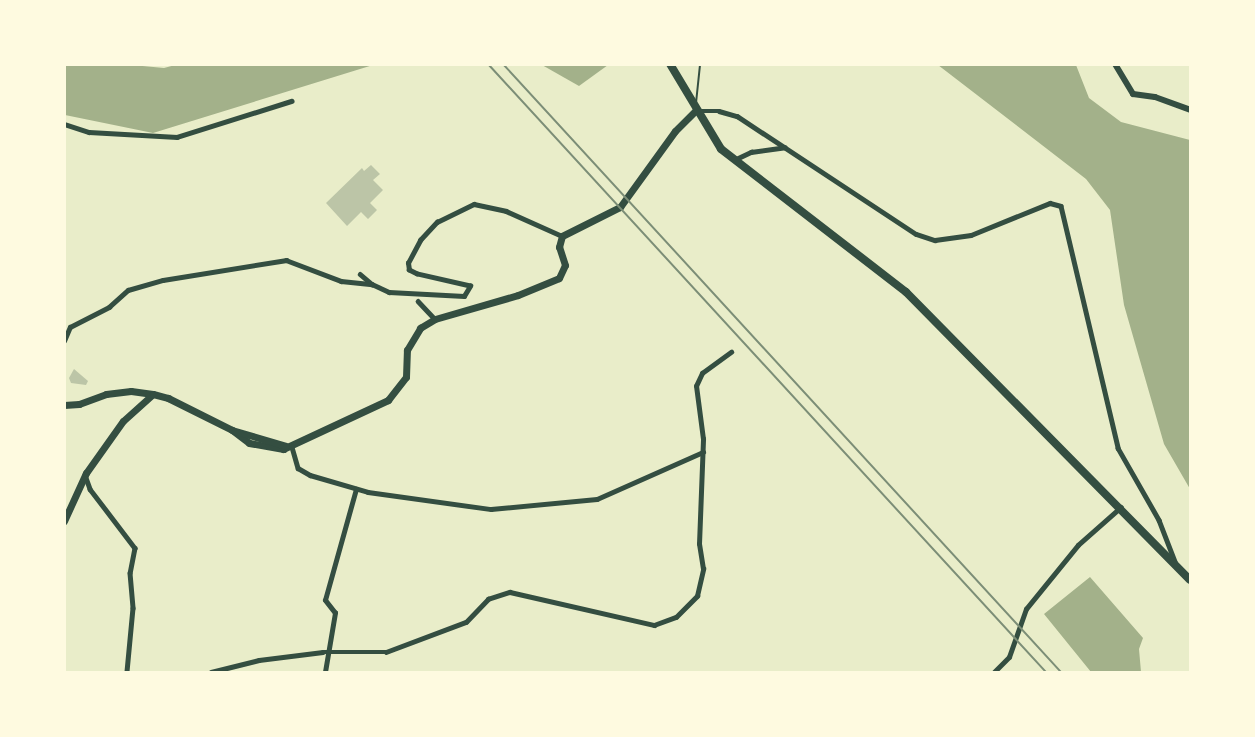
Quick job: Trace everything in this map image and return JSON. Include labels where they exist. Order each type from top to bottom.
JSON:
[{"type":"main road","points":[[670,64],[710,137],[734,160],[906,292],[1191,580]]},
{"type":"main road","points":[[64,405],[114,393],[153,394],[187,406],[232,430],[292,447],[388,400],[406,377],[411,340],[420,328],[435,319],[518,295],[559,278],[565,265],[559,247],[562,236],[620,207],[675,131],[695,111]]},
{"type":"main road","points":[[64,521],[85,475],[123,421],[153,394]]},
{"type":"street","points":[[1115,64],[1133,94],[1155,97],[1191,110]]},
{"type":"street","points":[[64,124],[89,132],[177,137],[291,101]]},
{"type":"street","points":[[695,111],[719,111],[737,116],[916,234],[935,240],[971,235],[1050,203],[1061,207],[1118,448],[1159,520],[1178,567]]},
{"type":"street","points":[[734,160],[751,152],[785,147]]},
{"type":"street","points":[[64,341],[70,327],[109,307],[128,290],[163,280],[286,260],[341,282],[372,284],[389,291],[464,297],[470,286],[417,274],[409,270],[408,263],[420,240],[437,222],[474,204],[506,211],[562,236]]},
{"type":"street","points":[[360,273],[372,284]]},
{"type":"street","points":[[418,301],[435,319]]},
{"type":"street","points":[[211,672],[259,660],[327,652],[386,652],[405,647],[466,622],[488,599],[510,592],[654,625],[676,617],[697,596],[703,569],[699,544],[703,452],[696,386],[702,373],[731,352]]},
{"type":"street","points":[[292,447],[298,468],[356,489],[491,509],[576,504],[597,499],[703,452]]},
{"type":"street","points":[[85,475],[90,489],[135,548],[129,573],[133,608],[127,672]]},
{"type":"street","points":[[325,672],[335,614],[326,600],[356,489]]},
{"type":"street","points":[[994,672],[1009,657],[1026,609],[1078,546],[1121,507]]},
{"type":"lane","points":[[695,111],[700,64]]},
{"type":"shaded area","points":[[179,64],[373,65],[153,133],[65,115],[65,65],[132,65],[164,68]]},
{"type":"shaded area","points":[[542,65],[608,65],[579,86]]},
{"type":"shaded area","points":[[938,65],[1076,65],[1089,98],[1121,122],[1190,140],[1190,489],[1164,444],[1124,305],[1110,210],[1086,179]]},
{"type":"shaded area","points":[[1090,577],[1143,638],[1139,649],[1141,672],[1091,672],[1044,614]]},
{"type":"building","points":[[371,165],[380,174],[373,180],[383,190],[370,203],[377,210],[368,219],[361,212],[347,226],[326,203],[362,168],[364,171]]},
{"type":"building","points":[[74,369],[88,381],[86,385],[71,383],[69,378]]},
{"type":"railway","points":[[488,64],[1046,672]]},
{"type":"railway","points":[[503,64],[1061,672]]}]
